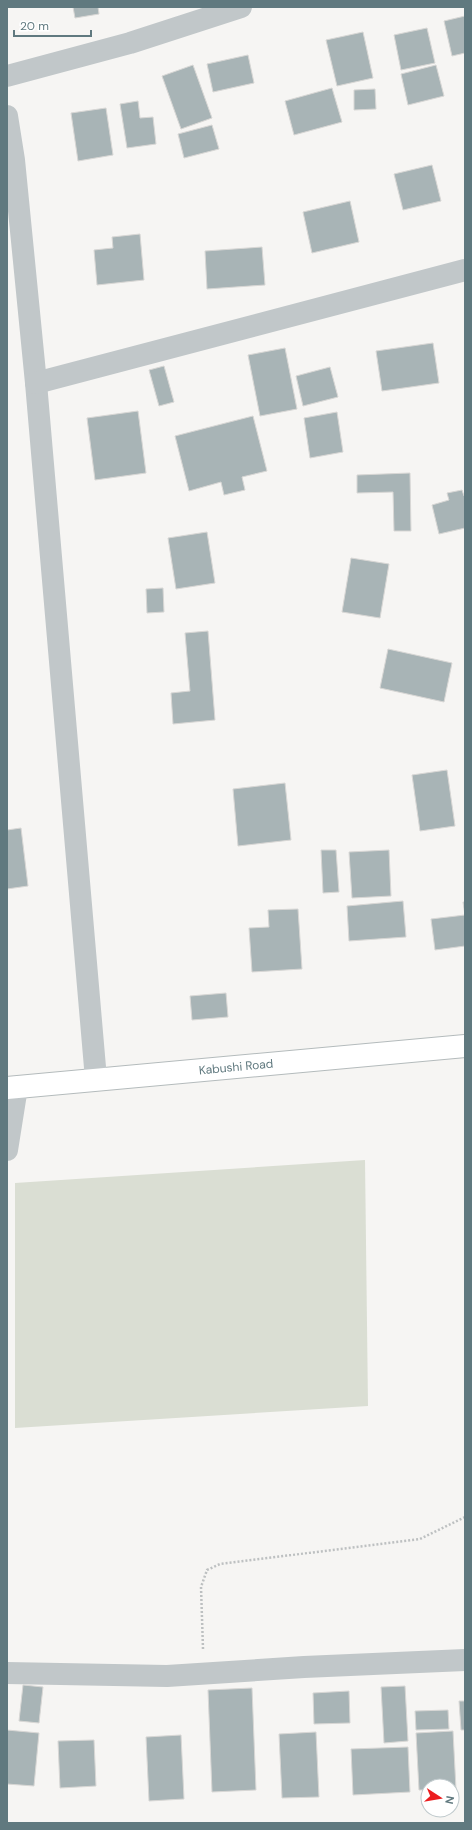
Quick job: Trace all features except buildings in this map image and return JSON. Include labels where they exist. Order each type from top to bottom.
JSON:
[{"type":"main road","name":"Kabushi Road","points":[[12,1087],[465,1046]]},
{"type":"street","points":[[7,76],[130,43],[232,8]]},
{"type":"street","points":[[7,116],[36,383],[96,1079]]},
{"type":"street","points":[[36,383],[465,270]]},
{"type":"street","points":[[7,1150],[12,1087]]},
{"type":"street","points":[[7,1673],[167,1676],[304,1667],[465,1660]]},
{"type":"path","points":[[204,1674],[201,1587],[208,1570],[220,1564],[420,1539],[465,1517]]},
{"type":"shaded area","points":[[365,1160],[368,1406],[15,1428],[15,1183]]}]
